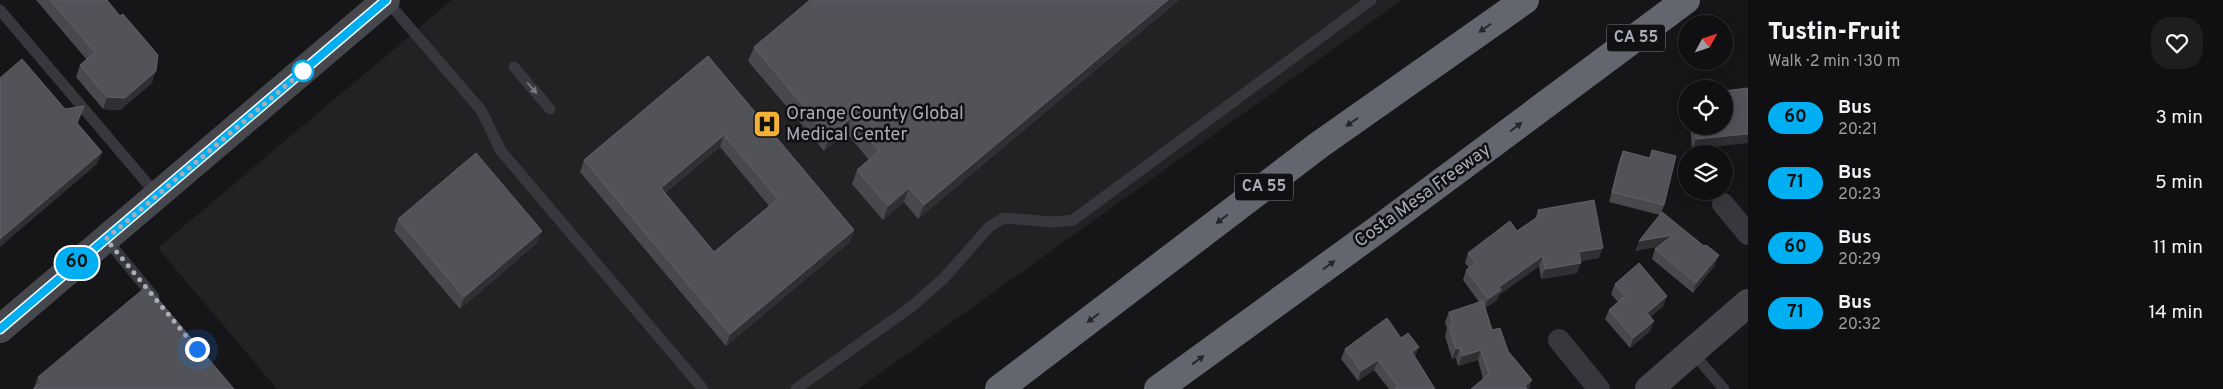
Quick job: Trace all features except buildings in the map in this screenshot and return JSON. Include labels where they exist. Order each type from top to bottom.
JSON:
[{"type":"highway","name":"CA 55","points":[[999,389],[1319,145],[1524,0]]},
{"type":"highway","name":"Costa Mesa Freeway","points":[[1158,389],[1396,216],[1686,0]]},
{"type":"main road","points":[[0,329],[386,0]]},
{"type":"main road","points":[[1649,389],[1748,303]]},
{"type":"street","points":[[1723,204],[1748,234]]},
{"type":"street","points":[[1559,340],[1599,389]]},
{"type":"lane","points":[[386,0],[481,110],[501,151],[703,389]]},
{"type":"lane","points":[[796,389],[911,306],[944,278],[990,226],[1004,218],[1053,222],[1073,220],[1371,0]]},
{"type":"lane","points":[[0,10],[157,195]]},
{"type":"lane","points":[[514,67],[550,109]]},
{"type":"lane","points":[[106,239],[159,303]]},
{"type":"lane","points":[[1692,352],[1724,389]]},
{"type":"shaded area","name":"Orange County Global Medical Center","points":[[452,0],[1402,0],[858,389],[277,389],[158,248]]},
{"type":"bus line","name":"60","points":[[0,329],[386,0]]},
{"type":"place","name":"Orange County Global Medical Center","points":[[767,124]]},
{"type":"route","points":[[197,349],[106,239],[303,71]]}]
